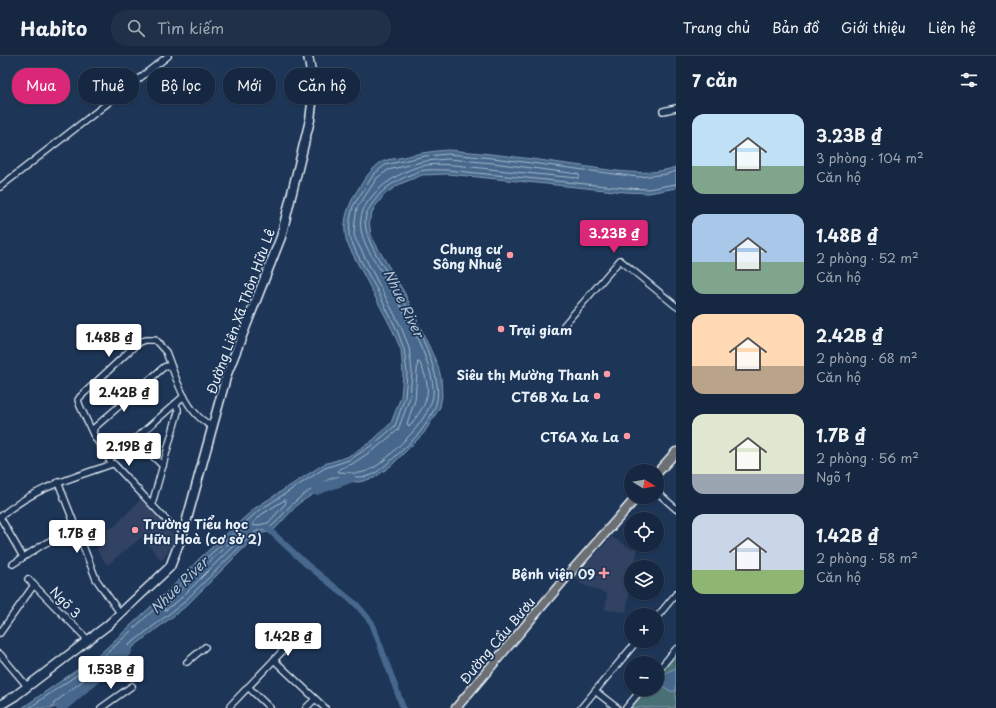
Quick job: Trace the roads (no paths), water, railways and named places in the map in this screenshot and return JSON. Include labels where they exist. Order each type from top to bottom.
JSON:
[{"type":"main road","points":[[664,465],[676,452]]},
{"type":"main road","name":"Đường Cầu Bươu","points":[[456,708],[630,504]]},
{"type":"street","points":[[0,186],[168,56]]},
{"type":"street","name":"Đường Liên Xã Thôn Hữu Lê","points":[[0,705],[108,625],[170,567],[184,530],[228,374],[281,237],[310,120],[314,87],[308,56]]},
{"type":"street","points":[[663,111],[676,108]]},
{"type":"street","points":[[564,325],[620,260],[676,306]]},
{"type":"street","points":[[184,530],[173,526],[168,522],[111,461],[93,434],[78,400],[139,342],[144,340],[155,340],[166,352],[184,396],[198,416],[212,428]]},
{"type":"street","points":[[93,434],[96,426],[164,367],[168,366],[172,368]]},
{"type":"street","points":[[23,557],[0,517],[24,498],[58,482],[111,461],[184,396]]},
{"type":"street","points":[[152,504],[178,412],[175,404]]},
{"type":"street","points":[[135,439],[163,466]]},
{"type":"street","points":[[58,482],[96,579],[120,613]]},
{"type":"street","points":[[664,498],[676,509]]},
{"type":"street","points":[[13,564],[44,544],[76,528]]},
{"type":"street","name":"Ngõ 3","points":[[28,579],[88,640]]},
{"type":"street","points":[[0,633],[34,585]]},
{"type":"street","points":[[664,609],[676,594]]},
{"type":"street","points":[[230,706],[290,643]]},
{"type":"street","points":[[187,662],[205,647]]},
{"type":"street","points":[[581,708],[631,648]]},
{"type":"street","points":[[664,664],[676,649]]},
{"type":"street","points":[[0,654],[27,686]]},
{"type":"street","points":[[274,660],[325,708]]},
{"type":"street","points":[[101,708],[132,686]]},
{"type":"street","points":[[248,688],[270,708]]},
{"type":"street","points":[[595,691],[617,708]]},
{"type":"street","points":[[626,708],[636,696]]},
{"type":"street","points":[[306,708],[315,699]]},
{"type":"water","points":[[448,150],[522,158],[622,172],[649,172],[676,167],[676,188],[649,193],[625,192],[448,174],[422,175],[400,184],[385,194],[374,208],[369,221],[371,235],[404,292],[438,366],[441,378],[442,396],[440,407],[424,433],[392,465],[374,478],[359,482],[333,482],[299,503],[273,531],[258,534],[185,607],[54,708],[22,708],[100,654],[174,585],[199,559],[255,508],[324,464],[347,457],[372,441],[391,423],[401,397],[403,373],[401,350],[393,331],[347,243],[345,234],[346,218],[351,202],[359,187],[378,164],[390,159]]},
{"type":"water","points":[[676,668],[676,691],[670,691],[664,687],[664,675]]},
{"type":"waterway","name":"Nhue River","points":[[316,490],[350,478]]},
{"type":"waterway","points":[[266,527],[306,564],[357,605],[372,623],[403,708]]},
{"type":"waterway","name":"Nhue River","points":[[61,708],[127,651]]},
{"type":"place","name":"Chung cư Sông Nhuệ","points":[[510,255]]},
{"type":"place","name":"Trại giam","points":[[501,329]]},
{"type":"place","name":"Siêu thị Mường Thanh","points":[[607,374]]},
{"type":"place","name":"CT6B Xa La","points":[[597,396]]},
{"type":"place","name":"CT6A Xa La","points":[[627,436]]},
{"type":"place","name":"Trường Tiểu học Hữu Hoà (cơ sở 2)","points":[[135,530]]},
{"type":"place","name":"Bệnh viện 09","points":[[604,573]]}]
